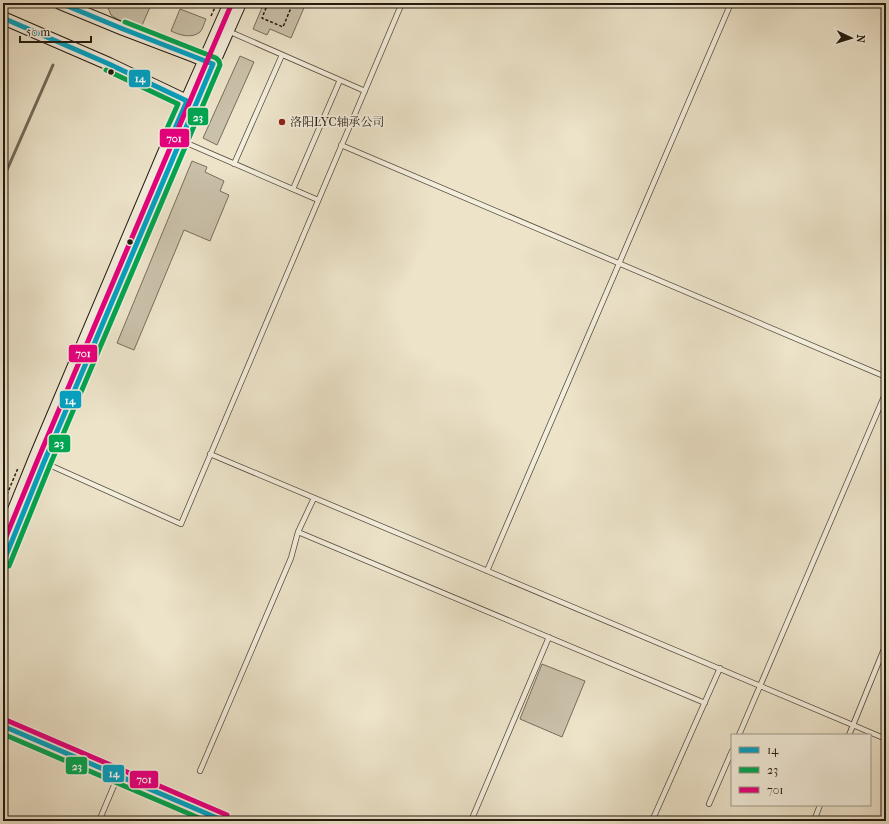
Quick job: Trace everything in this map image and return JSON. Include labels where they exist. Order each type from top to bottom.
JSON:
[{"type":"street","points":[[60,3],[208,62]]},
{"type":"street","points":[[223,29],[230,3]]},
{"type":"street","points":[[3,537],[39,460],[208,62],[223,29],[240,3]]},
{"type":"street","points":[[3,18],[109,64],[191,103]]},
{"type":"street","points":[[3,563],[39,460]]},
{"type":"street","points":[[3,726],[210,821]]},
{"type":"street","points":[[3,732],[224,821]]},
{"type":"lane","points":[[39,460],[181,524],[402,3]]},
{"type":"lane","points":[[487,571],[731,3]]},
{"type":"lane","points":[[223,29],[365,91]]},
{"type":"lane","points":[[234,164],[282,55]]},
{"type":"lane","points":[[293,189],[340,80]]},
{"type":"lane","points":[[176,138],[318,200]]},
{"type":"lane","points":[[342,145],[886,378]]},
{"type":"lane","points":[[739,734],[886,392]]},
{"type":"lane","points":[[210,454],[886,739]]},
{"type":"lane","points":[[200,771],[291,558],[298,532],[314,498]]},
{"type":"lane","points":[[298,532],[704,703]]},
{"type":"lane","points":[[471,821],[549,638]]},
{"type":"lane","points":[[849,734],[886,644]]},
{"type":"lane","points":[[652,821],[720,668]]},
{"type":"lane","points":[[709,804],[731,753]]},
{"type":"lane","points":[[99,821],[117,778]]},
{"type":"lane","points":[[814,821],[820,806]]},
{"type":"path","points":[[268,3],[262,18],[283,27],[293,3]]},
{"type":"shaded area","points":[[106,3],[145,3],[144,4],[150,7],[140,30],[111,15]]},
{"type":"shaded area","points":[[264,3],[306,3],[291,38],[270,29],[267,35],[253,29]]},
{"type":"shaded area","points":[[180,9],[206,19],[200,32],[189,36],[171,31]]},
{"type":"shaded area","points":[[240,56],[254,62],[217,145],[203,138]]},
{"type":"shaded area","points":[[192,161],[207,167],[205,172],[224,181],[220,191],[229,195],[210,241],[184,230],[134,350],[117,343]]},
{"type":"shaded area","points":[[542,664],[585,681],[562,737],[520,719]]},
{"type":"waterway","points":[[3,179],[53,65]]},
{"type":"transit line","name":"14","points":[[3,563],[44,462],[213,64],[60,3]]},
{"type":"transit line","name":"701","points":[[3,544],[232,3]]},
{"type":"transit line","name":"14","points":[[3,18],[109,64],[187,101],[172,135]]},
{"type":"transit line","name":"23","points":[[9,566],[50,465],[220,65],[216,58],[125,22]]},
{"type":"transit line","name":"23","points":[[106,70],[178,104],[165,133]]},
{"type":"transit line","name":"701","points":[[6,720],[227,815]]},
{"type":"transit line","name":"14","points":[[3,726],[224,821]]},
{"type":"transit line","name":"23","points":[[3,734],[206,821]]},
{"type":"place","name":"洛阳LYC轴承公司","points":[[282,122]]}]
